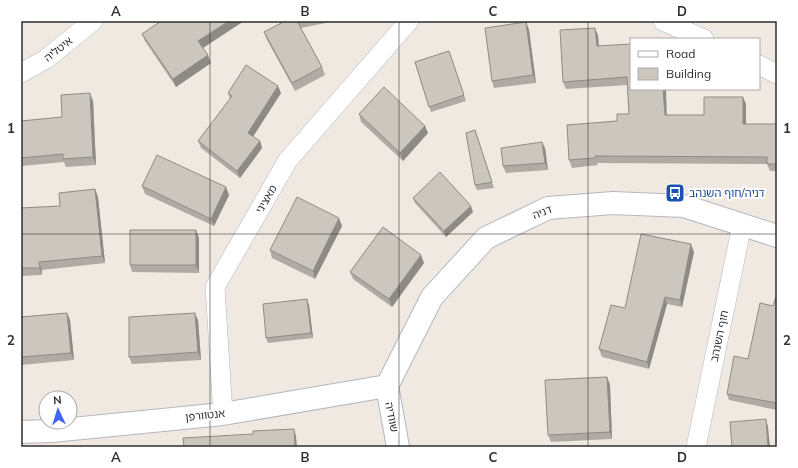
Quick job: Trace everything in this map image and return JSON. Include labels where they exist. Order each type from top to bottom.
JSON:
[{"type":"street","name":"איטליה","points":[[21,73],[46,59],[93,21]]},
{"type":"street","name":"מאציני","points":[[223,414],[215,287],[288,160],[409,21]]},
{"type":"street","points":[[663,21],[702,38]]},
{"type":"street","points":[[760,66],[777,74]]},
{"type":"street","name":"דניה","points":[[386,386],[432,297],[486,238],[548,208],[613,203],[684,206],[777,236]]},
{"type":"street","name":"חוף השנהב","points":[[696,447],[742,225]]},
{"type":"street","name":"אנטוורפן","points":[[21,432],[52,431],[223,414],[386,386]]},
{"type":"street","name":"שוודיה","points":[[386,386],[398,447]]},
{"type":"building","points":[[161,21],[229,21],[198,41],[208,55],[173,79],[142,34]]},
{"type":"building","points":[[285,21],[297,21],[322,67],[292,83],[264,32]]},
{"type":"building","points":[[526,22],[533,75],[492,81],[485,28]]},
{"type":"building","points":[[595,28],[597,46],[630,44],[630,90],[663,90],[665,115],[704,115],[704,97],[743,97],[743,124],[777,124],[777,164],[767,164],[767,157],[595,156],[595,158],[569,160],[567,125],[617,121],[617,114],[629,114],[627,77],[563,82],[560,30]]},
{"type":"building","points":[[449,51],[464,95],[429,107],[415,62]]},
{"type":"building","points":[[246,65],[278,86],[248,133],[260,141],[237,171],[198,141],[232,96],[228,93]]},
{"type":"building","points":[[384,87],[425,126],[400,153],[359,114]]},
{"type":"building","points":[[90,93],[93,157],[63,159],[63,154],[21,158],[21,121],[62,117],[61,95]]},
{"type":"building","points":[[475,130],[492,182],[475,185],[466,133]]},
{"type":"building","points":[[542,142],[545,163],[503,166],[501,148]]},
{"type":"building","points":[[157,155],[226,187],[211,219],[142,186]]},
{"type":"building","points":[[440,172],[471,206],[444,231],[413,198]]},
{"type":"building","points":[[95,189],[102,256],[39,262],[40,268],[21,268],[21,208],[60,206],[59,193]]},
{"type":"building","points":[[297,197],[339,218],[313,271],[270,250]]},
{"type":"building","points":[[383,227],[421,255],[389,299],[350,272]]},
{"type":"building","points":[[130,230],[196,230],[196,265],[130,265]]},
{"type":"building","points":[[641,234],[691,244],[680,300],[665,297],[647,362],[599,349],[611,305],[625,308]]},
{"type":"building","points":[[777,293],[777,403],[727,394],[734,356],[748,359],[760,303],[773,306]]},
{"type":"building","points":[[307,299],[311,333],[266,338],[263,304]]},
{"type":"building","points":[[67,313],[71,353],[21,357],[21,317]]},
{"type":"building","points":[[195,313],[198,352],[129,357],[129,317]]},
{"type":"building","points":[[607,377],[610,432],[548,435],[545,380]]},
{"type":"building","points":[[766,419],[768,447],[732,447],[730,422]]},
{"type":"building","points":[[294,429],[295,447],[184,447],[183,438],[253,434],[253,431]]},
{"type":"place","name":"דניה/חוף השנהב","points":[[675,193]]}]
